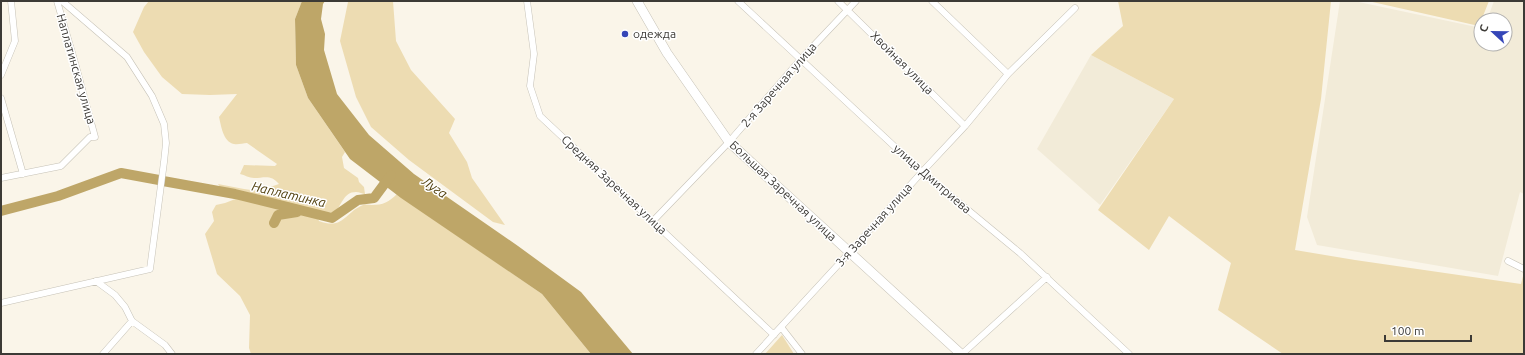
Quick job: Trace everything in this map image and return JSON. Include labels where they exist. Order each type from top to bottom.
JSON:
[{"type":"street","points":[[1,75],[15,41],[11,1]]},
{"type":"street","name":"Наплатинская улица","points":[[23,174],[61,166],[90,137],[94,137],[57,1]]},
{"type":"street","name":"Наплатинская улица","points":[[62,1],[127,57],[152,96],[164,124],[166,142],[150,269],[96,281]]},
{"type":"street","name":"Средняя Заречная улица","points":[[528,1],[534,54],[530,86],[540,116],[774,335]]},
{"type":"street","name":"Большая Заречная улица","points":[[637,1],[667,53],[729,142],[849,253],[962,354]]},
{"type":"street","name":"улица Дмитриева","points":[[738,1],[922,172],[1047,276],[1129,354]]},
{"type":"street","name":"Хвойная улица","points":[[838,1],[965,126]]},
{"type":"street","name":"2-я Заречная улица","points":[[653,222],[729,142],[801,59],[856,1]]},
{"type":"street","points":[[932,1],[1008,74]]},
{"type":"street","name":"3-я Заречная улица","points":[[756,354],[965,126],[1008,74],[1075,8]]},
{"type":"street","points":[[1,98],[23,174],[1,178]]},
{"type":"street","points":[[1508,261],[1524,269]]},
{"type":"street","points":[[962,354],[1047,276]]},
{"type":"street","points":[[1,303],[96,281],[115,296],[125,307],[132,321],[165,345],[172,354]]},
{"type":"street","points":[[103,354],[132,321]]},
{"type":"street","points":[[781,327],[802,354]]},
{"type":"shaded area","points":[[149,1],[302,1],[295,19],[296,65],[308,98],[345,152],[342,157],[344,168],[358,178],[359,182],[364,187],[365,194],[356,192],[348,194],[334,213],[316,212],[319,221],[327,223],[339,222],[363,205],[383,204],[397,194],[542,294],[591,354],[251,354],[249,348],[250,315],[240,296],[217,274],[205,234],[214,221],[212,212],[216,205],[238,198],[226,196],[218,184],[258,191],[279,184],[270,178],[252,178],[240,174],[244,165],[275,166],[277,164],[247,143],[230,143],[225,137],[219,117],[237,94],[182,94],[162,77],[144,52],[133,32],[144,7]]},
{"type":"shaded area","points":[[302,1],[325,1],[323,4],[321,19],[325,34],[324,50],[337,94],[369,135],[414,174],[518,246],[581,292],[633,354],[591,354],[542,294],[401,198],[350,159],[308,98],[296,65],[295,19]]},
{"type":"shaded area","points":[[393,1],[396,41],[411,70],[455,119],[449,133],[467,162],[472,178],[505,225],[493,222],[409,160],[371,127],[356,97],[340,41],[348,2]]},
{"type":"shaded area","points":[[1118,1],[1331,1],[1321,99],[1295,250],[1521,284],[1524,272],[1524,354],[1283,354],[1218,310],[1231,263],[1169,216],[1149,250],[1098,210],[1174,99],[1091,55],[1123,26]]},
{"type":"shaded area","points":[[1340,1],[1354,1],[1473,26],[1473,52],[1513,52],[1513,12],[1490,12],[1494,1],[1524,1],[1524,194],[1520,192],[1498,276],[1317,245],[1307,217]]},
{"type":"shaded area","points":[[1368,1],[1489,1],[1485,12],[1473,12],[1473,25]]},
{"type":"shaded area","points":[[1091,55],[1174,99],[1100,205],[1037,149]]},
{"type":"shaded area","points":[[782,335],[794,354],[765,354]]},
{"type":"waterway","name":"Наплатинка","points":[[1,211],[58,196],[121,173],[159,180]]},
{"type":"waterway","name":"Наплатинка","points":[[163,181],[235,194],[332,218],[358,200],[374,198],[391,175]]},
{"type":"waterway","points":[[274,223],[278,215],[297,212]]},
{"type":"place","name":"одежда","points":[[625,34]]},
{"type":"water label","name":"Луга","points":[[435,187]]}]
